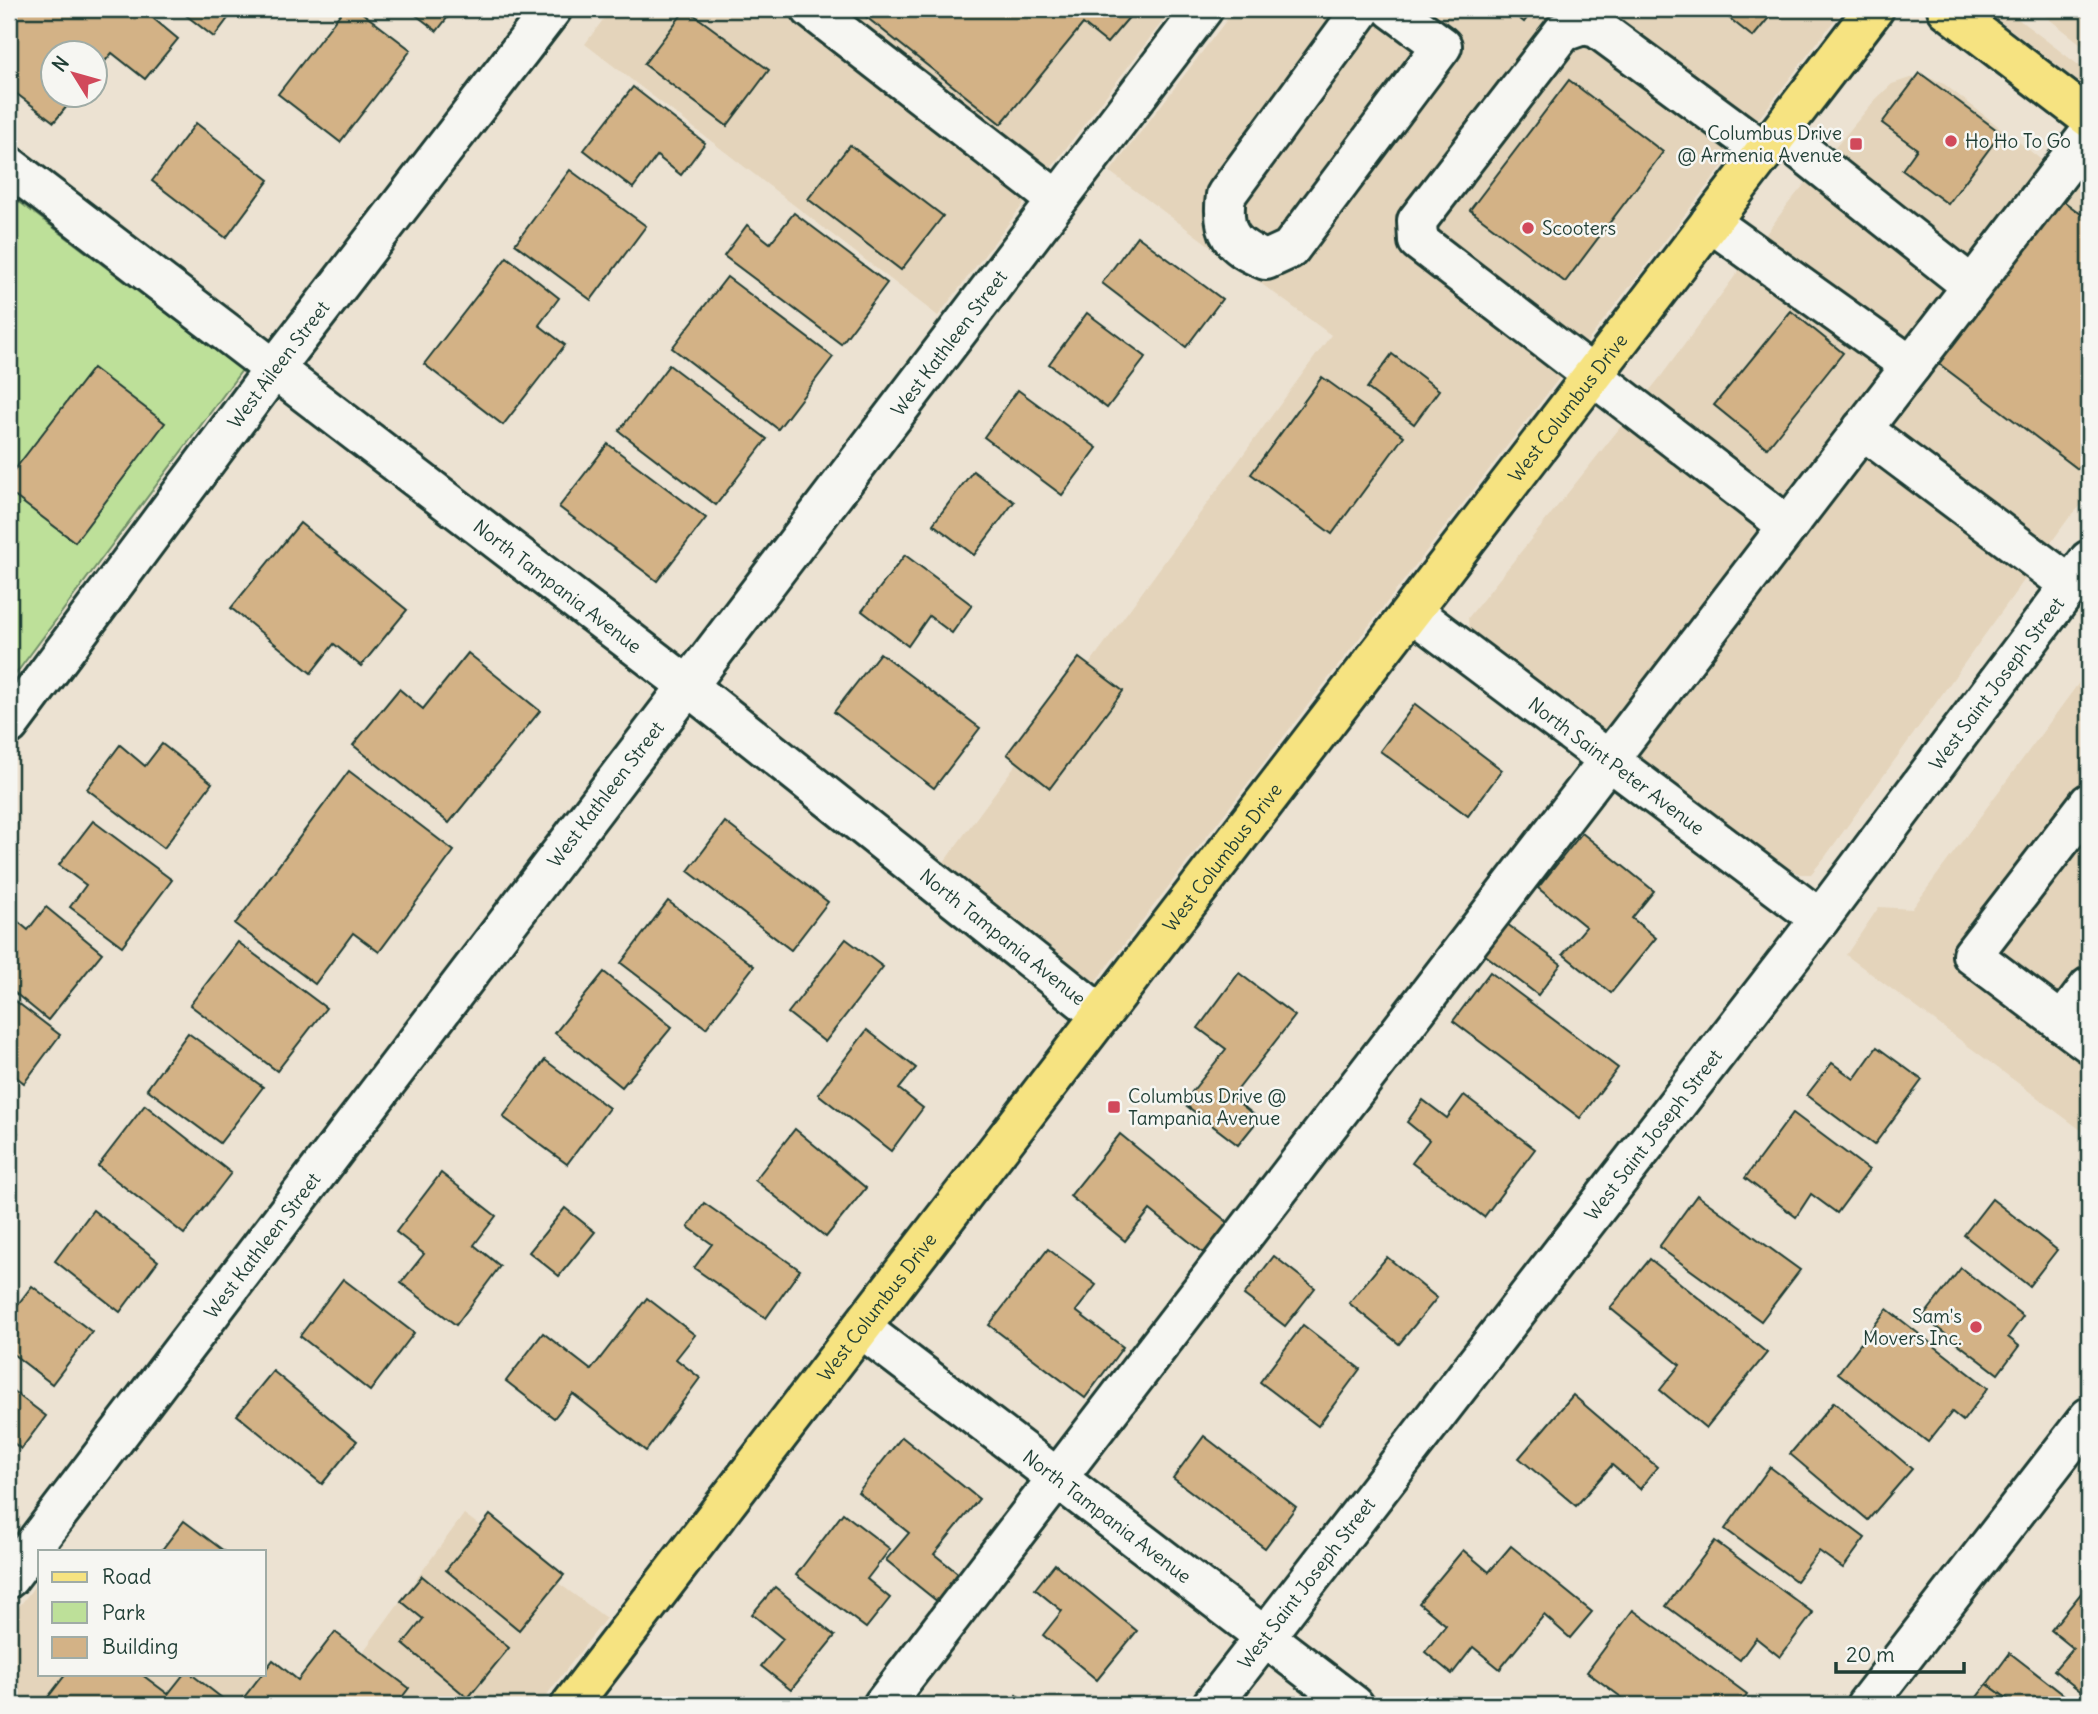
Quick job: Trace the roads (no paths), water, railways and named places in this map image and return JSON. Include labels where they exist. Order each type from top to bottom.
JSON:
[{"type":"main road","name":"West Columbus Drive","points":[[571,1705],[1874,9]]},
{"type":"main road","points":[[1947,9],[2089,118]]},
{"type":"street","name":"West Aileen Street","points":[[9,725],[275,368],[552,9]]},
{"type":"street","points":[[811,9],[1057,200]]},
{"type":"street","name":"West Kathleen Street","points":[[9,1578],[1203,9]]},
{"type":"street","points":[[1362,9],[1226,195],[1223,218],[1229,236],[1245,252],[1266,260],[1290,249],[1442,46],[1392,9]]},
{"type":"street","points":[[1788,526],[1418,241],[1417,221],[1531,71],[1563,32],[1583,25],[1597,28],[1772,142],[1972,286]]},
{"type":"street","points":[[883,1705],[2089,134]]},
{"type":"street","name":"North Tampania Avenue","points":[[9,166],[688,686],[1101,1015]]},
{"type":"street","points":[[1710,222],[1911,366]]},
{"type":"street","points":[[1862,429],[2080,572]]},
{"type":"street","name":"West Saint Joseph Street","points":[[1212,1705],[1820,919],[2080,572]]},
{"type":"street","name":"North Saint Peter Avenue","points":[[1412,612],[1820,919]]},
{"type":"street","points":[[2089,803],[1972,955],[2076,1033],[2089,988]]},
{"type":"street","name":"North Tampania Avenue","points":[[861,1328],[1354,1705]]},
{"type":"street","points":[[1866,1705],[2089,1417]]},
{"type":"place","name":"Ho Ho To Go","points":[[1951,141]]},
{"type":"place","name":"Columbus Drive @ Armenia Avenue","points":[[1856,144]]},
{"type":"place","name":"Scooters","points":[[1528,228]]},
{"type":"place","name":"Columbus Drive @ Tampania Avenue","points":[[1114,1107]]},
{"type":"place","name":"Sam's Movers Inc.","points":[[1976,1327]]}]
